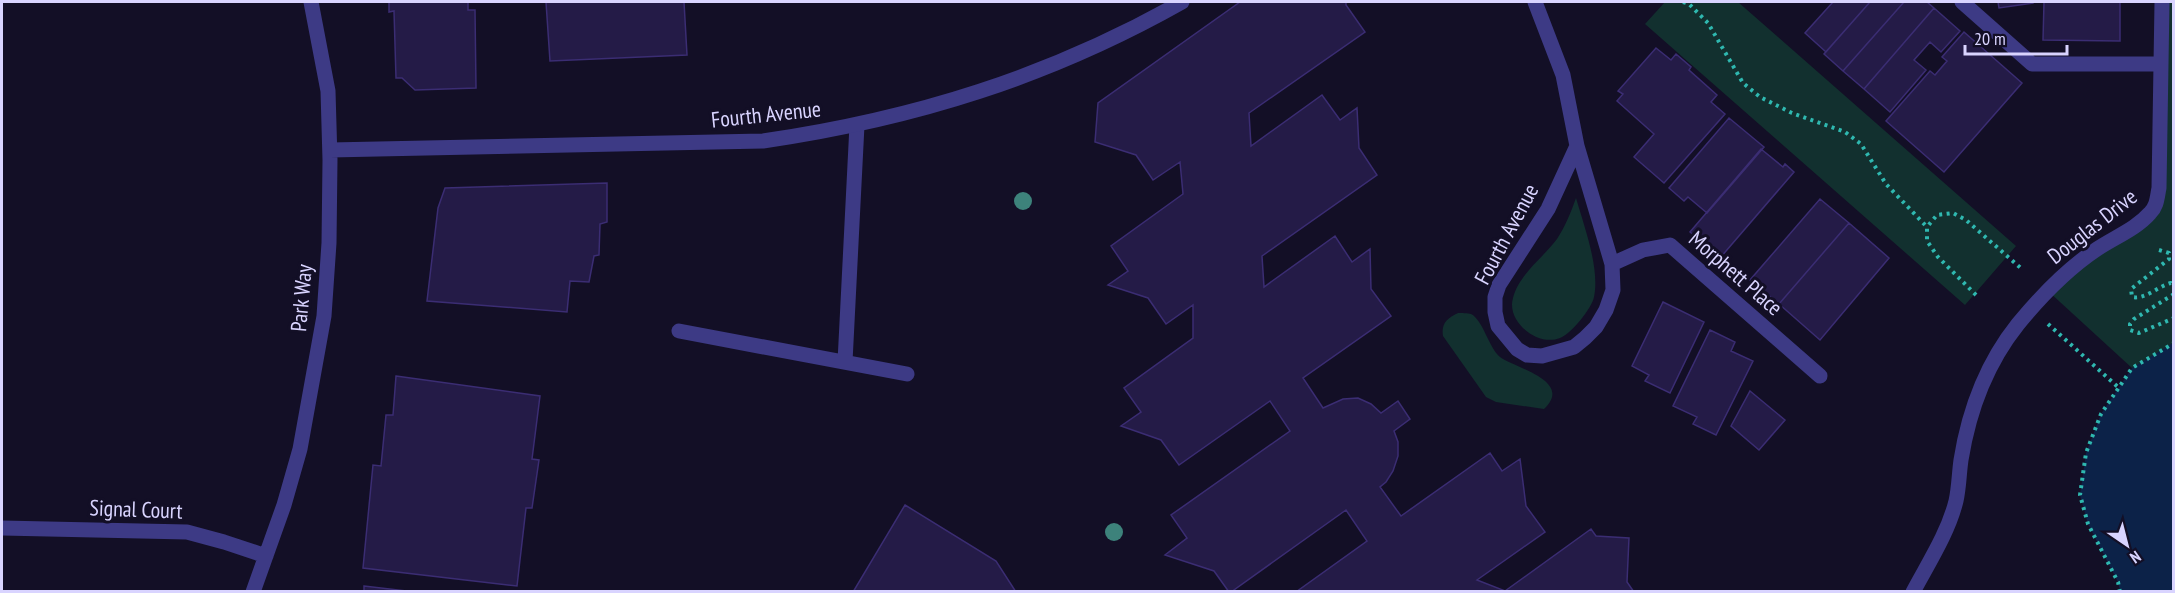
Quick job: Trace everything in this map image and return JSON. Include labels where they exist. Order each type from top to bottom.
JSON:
[{"type":"street","name":"Park Way","points":[[253,591],[300,449],[324,316],[329,243],[328,91],[312,2]]},
{"type":"street","name":"Fourth Avenue","points":[[330,150],[763,141],[857,125],[948,102],[1055,65],[1139,26],[1182,2]]},
{"type":"street","name":"Fourth Avenue","points":[[1535,2],[1563,75],[1577,146],[1612,264],[1613,290],[1606,310],[1596,327],[1574,347],[1542,356],[1527,355],[1517,349],[1498,326],[1495,297],[1499,285],[1548,209],[1577,146]]},
{"type":"street","points":[[1962,2],[2032,64],[2161,64]]},
{"type":"street","name":"Douglas Drive","points":[[1913,591],[1950,519],[1956,499],[1961,460],[1972,412],[1979,388],[1994,358],[2018,325],[2072,268],[2097,249],[2137,225],[2156,205],[2159,188],[2162,2]]},
{"type":"street","points":[[845,362],[857,125]]},
{"type":"street","name":"Morphett Place","points":[[1612,264],[1643,250],[1670,245],[1820,376]]},
{"type":"street","points":[[679,331],[907,374]]},
{"type":"street","name":"Signal Court","points":[[2,528],[187,532],[266,556]]},
{"type":"path","points":[[1683,2],[1689,4],[1708,24],[1743,83],[1761,97],[1792,113],[1845,132],[1861,144],[1886,184],[1927,227]]},
{"type":"path","points":[[1976,295],[1938,257],[1927,241],[1927,227],[1937,215],[1953,213],[1966,220],[2023,270]]},
{"type":"path","points":[[2159,250],[2169,253],[2169,259],[2131,289],[2132,297],[2138,299],[2165,284],[2171,283],[2174,286]]},
{"type":"path","points":[[2174,294],[2134,319],[2130,324],[2130,330],[2139,333],[2174,318]]},
{"type":"path","points":[[2047,324],[2119,388]]},
{"type":"path","points":[[2120,591],[2118,582],[2088,524],[2080,495],[2086,453],[2101,414],[2132,368],[2172,343],[2174,337]]},
{"type":"green space","points":[[1665,2],[1738,2],[2016,246],[1965,305],[1645,24]]},
{"type":"green space","points":[[2162,2],[2173,2],[2173,347],[2132,368],[2048,291],[2156,205]]},
{"type":"green space","points":[[1576,198],[1593,260],[1594,297],[1585,314],[1565,336],[1551,340],[1542,339],[1525,330],[1519,323],[1512,307],[1513,298],[1520,281],[1563,230]]},
{"type":"green space","points":[[1458,313],[1475,317],[1500,357],[1547,383],[1552,391],[1551,399],[1544,409],[1496,402],[1486,397],[1443,336],[1446,322]]},
{"type":"water","points":[[2173,343],[2173,591],[2120,591],[2118,582],[2088,524],[2080,495],[2086,453],[2101,414],[2132,368]]},
{"type":"building","points":[[389,2],[468,2],[468,10],[475,10],[476,88],[415,90],[402,78],[396,78],[394,11],[389,12]]},
{"type":"building","points":[[546,2],[684,2],[687,55],[550,61]]},
{"type":"building","points":[[1240,2],[1346,2],[1365,32],[1249,113],[1251,146],[1322,95],[1340,120],[1357,108],[1359,148],[1377,175],[1262,256],[1264,287],[1335,236],[1352,262],[1370,249],[1371,289],[1391,316],[1303,378],[1323,408],[1343,399],[1358,398],[1371,404],[1381,413],[1398,401],[1410,419],[1394,431],[1398,442],[1398,456],[1393,471],[1380,487],[1401,516],[1490,453],[1502,471],[1520,459],[1526,506],[1545,532],[1477,580],[1505,591],[1591,529],[1596,536],[1629,538],[1627,582],[1634,592],[1296,592],[1367,541],[1346,510],[1231,592],[1214,571],[1165,555],[1187,538],[1171,515],[1290,431],[1270,401],[1179,465],[1161,440],[1121,426],[1141,412],[1124,388],[1193,338],[1193,305],[1166,324],[1148,298],[1108,285],[1128,271],[1111,246],[1183,194],[1180,162],[1153,180],[1136,155],[1095,142],[1098,103]]},
{"type":"building","points":[[1833,2],[1870,2],[1826,52],[1805,33]]},
{"type":"building","points":[[1870,2],[1904,2],[1843,71],[1824,54]]},
{"type":"building","points":[[1904,2],[1927,2],[1934,8],[1864,89],[1843,71]]},
{"type":"building","points":[[1998,2],[2033,2],[2033,3],[1999,8]]},
{"type":"building","points":[[2044,2],[2120,2],[2120,41],[2043,40]]},
{"type":"building","points":[[1934,8],[1960,31],[1941,52],[1930,42],[1914,60],[1926,70],[1890,112],[1864,89]]},
{"type":"building","points":[[1964,32],[2022,83],[1944,172],[1886,121],[1930,71],[1935,75],[1947,61],[1942,57]]},
{"type":"building","points":[[1656,48],[1671,60],[1676,54],[1691,67],[1689,70],[1717,95],[1711,102],[1725,114],[1664,183],[1634,157],[1654,134],[1617,101],[1623,94],[1618,91]]},
{"type":"building","points":[[1729,118],[1764,147],[1707,213],[1688,197],[1684,201],[1669,188]]},
{"type":"building","points":[[1761,149],[1783,167],[1785,164],[1794,172],[1720,258],[1690,232]]},
{"type":"building","points":[[607,183],[607,222],[600,224],[599,255],[594,256],[589,282],[570,281],[567,312],[427,301],[438,208],[445,188]]},
{"type":"building","points":[[1820,199],[1849,223],[1779,304],[1750,280]]},
{"type":"building","points":[[1849,223],[1889,258],[1820,340],[1779,304]]},
{"type":"building","points":[[1663,302],[1704,322],[1670,393],[1645,381],[1649,375],[1632,366]]},
{"type":"building","points":[[1710,330],[1735,342],[1731,351],[1753,361],[1716,435],[1693,424],[1697,417],[1673,406]]},
{"type":"building","points":[[396,376],[540,396],[532,459],[539,460],[532,508],[526,508],[517,586],[363,568],[373,465],[381,466],[386,415],[393,415]]},
{"type":"building","points":[[1750,391],[1785,420],[1759,450],[1731,426]]},
{"type":"building","points":[[905,505],[996,561],[1016,592],[853,592]]},
{"type":"building","points":[[364,586],[415,592],[364,592]]}]
